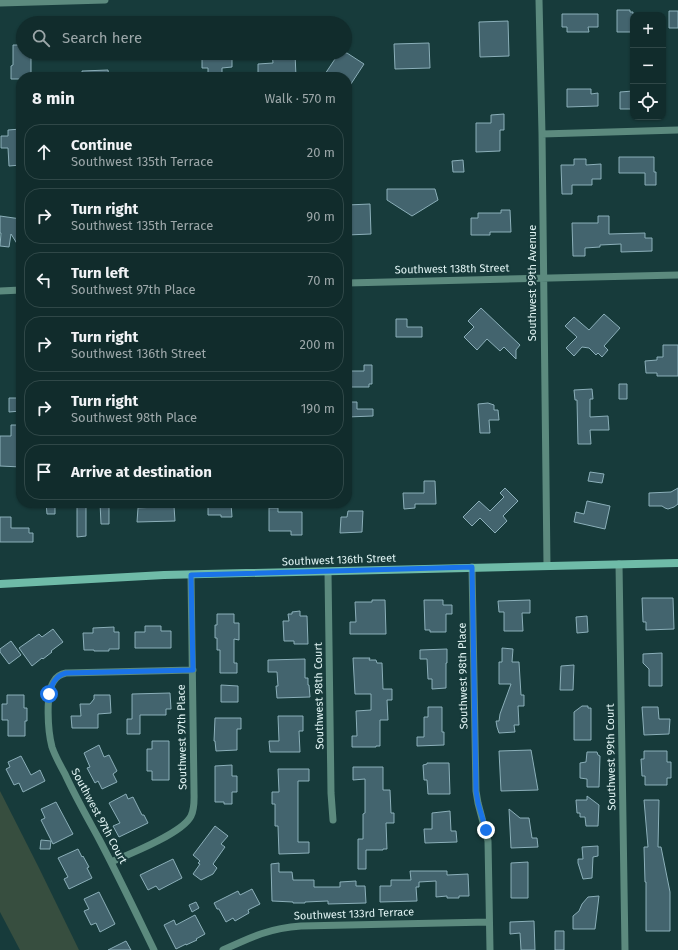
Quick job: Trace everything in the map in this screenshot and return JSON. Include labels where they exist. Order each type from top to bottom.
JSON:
[{"type":"street","points":[[0,3],[105,0]]},
{"type":"street","name":"Southwest 99th Avenue","points":[[539,0],[547,566]]},
{"type":"street","points":[[542,134],[678,130]]},
{"type":"street","name":"Southwest 138th Street","points":[[352,283],[678,275]]},
{"type":"street","points":[[0,291],[16,290]]},
{"type":"street","name":"Southwest 136th Street","points":[[0,584],[118,577],[678,563]]},
{"type":"street","name":"Southwest 99th Court","points":[[619,564],[625,950]]},
{"type":"street","name":"Southwest 98th Place","points":[[472,567],[476,791],[488,841],[490,950]]},
{"type":"street","name":"Southwest 98th Court","points":[[328,572],[331,793],[333,820]]},
{"type":"street","name":"Southwest 97th Place","points":[[111,862],[166,837],[185,824],[191,815],[194,803],[191,575]]},
{"type":"street","name":"Southwest 97th Court","points":[[154,950],[111,862],[69,784],[53,749],[48,704],[51,686],[57,677],[70,672],[193,670]]},
{"type":"street","name":"Southwest 133rd Terrace","points":[[223,950],[254,936],[284,928],[301,926],[489,922]]},
{"type":"green space","points":[[0,791],[79,950],[20,950],[0,912]]},
{"type":"building","points":[[617,10],[630,10],[630,32],[617,32]]},
{"type":"building","points":[[669,11],[678,11],[678,28],[669,28]]},
{"type":"building","points":[[562,14],[598,14],[598,27],[588,27],[589,32],[567,32],[567,27],[562,27]]},
{"type":"building","points":[[508,21],[509,56],[480,57],[479,22]]},
{"type":"building","points":[[429,43],[430,68],[395,69],[394,44]]},
{"type":"building","points":[[13,45],[16,45],[16,60],[31,60],[31,72],[16,72],[16,79],[11,79],[11,66],[13,65]]},
{"type":"building","points":[[352,56],[364,64],[352,82],[352,72],[326,72],[334,60],[352,60]]},
{"type":"building","points":[[202,60],[232,60],[232,67],[222,68],[222,72],[208,72],[208,68],[202,68]]},
{"type":"building","points":[[273,60],[295,60],[296,72],[258,72],[258,64],[273,63]]},
{"type":"building","points":[[108,70],[108,72],[82,72]]},
{"type":"building","points":[[567,89],[591,89],[591,94],[598,93],[598,106],[567,107]]},
{"type":"building","points":[[630,91],[630,109],[620,109],[620,92]]},
{"type":"building","points":[[504,114],[504,130],[500,130],[500,151],[476,152],[476,123],[491,123],[491,115]]},
{"type":"building","points":[[16,129],[16,165],[9,166],[8,148],[1,148],[1,136],[8,136],[8,130]]},
{"type":"building","points":[[619,157],[654,157],[656,185],[645,185],[645,173],[619,173]]},
{"type":"building","points":[[574,159],[586,159],[586,165],[601,164],[601,179],[592,179],[592,185],[572,185],[572,194],[562,194],[561,165],[574,165]]},
{"type":"building","points":[[463,160],[464,172],[453,172],[452,161]]},
{"type":"building","points":[[387,189],[435,189],[438,200],[412,216],[387,200]]},
{"type":"building","points":[[370,204],[371,234],[352,235],[352,205]]},
{"type":"building","points":[[501,210],[510,210],[511,232],[490,232],[490,235],[471,235],[471,218],[478,218],[478,213],[501,213]]},
{"type":"building","points":[[0,216],[16,218],[16,242],[11,234],[9,247],[0,246]]},
{"type":"building","points":[[598,216],[609,216],[609,234],[645,233],[645,238],[652,238],[652,251],[621,252],[621,244],[600,245],[600,247],[585,248],[585,256],[573,256],[572,223],[598,223]]},
{"type":"building","points":[[481,308],[520,345],[516,350],[516,359],[504,347],[500,351],[487,339],[477,350],[464,337],[474,327],[468,321]]},
{"type":"building","points":[[604,314],[620,328],[604,346],[608,350],[602,357],[598,353],[596,355],[589,348],[582,347],[574,356],[566,348],[577,337],[565,326],[574,317],[589,330]]},
{"type":"building","points":[[396,319],[407,319],[407,327],[422,327],[422,337],[396,337]]},
{"type":"building","points":[[663,345],[678,345],[678,376],[657,376],[657,373],[646,373],[645,361],[657,360],[657,357],[663,357]]},
{"type":"building","points":[[364,365],[372,365],[372,384],[369,384],[369,387],[352,387],[352,371],[364,371]]},
{"type":"building","points":[[619,384],[627,384],[627,399],[619,399]]},
{"type":"building","points":[[592,389],[593,399],[590,399],[590,417],[608,416],[609,430],[590,430],[591,444],[578,444],[577,400],[575,400],[574,390]]},
{"type":"building","points":[[9,398],[16,398],[16,411],[9,412]]},
{"type":"building","points":[[352,402],[357,402],[357,409],[373,409],[373,416],[352,417]]},
{"type":"building","points":[[488,403],[494,405],[494,410],[498,410],[499,420],[489,420],[490,433],[480,433],[478,404]]},
{"type":"building","points":[[11,425],[16,425],[16,467],[0,466],[0,436],[11,436]]},
{"type":"building","points":[[590,472],[604,474],[602,483],[588,481]]},
{"type":"building","points":[[424,481],[435,481],[436,504],[415,504],[415,508],[404,509],[403,493],[424,493]]},
{"type":"building","points":[[505,488],[518,501],[503,516],[507,521],[495,533],[480,518],[472,526],[463,517],[479,501],[490,511],[504,497],[500,493]]},
{"type":"building","points":[[678,488],[678,504],[674,507],[668,509],[662,506],[649,506],[649,493],[671,492]]},
{"type":"building","points":[[587,501],[610,506],[605,529],[574,522],[576,512],[584,514]]},
{"type":"building","points":[[46,508],[55,508],[55,514],[47,514]]},
{"type":"building","points":[[77,508],[86,508],[86,536],[77,537]]},
{"type":"building","points":[[100,508],[109,508],[109,524],[101,524]]},
{"type":"building","points":[[138,508],[174,508],[175,521],[137,522]]},
{"type":"building","points":[[208,508],[231,508],[232,517],[208,515]]},
{"type":"building","points":[[269,508],[278,508],[278,512],[302,512],[302,535],[291,535],[291,531],[269,531]]},
{"type":"building","points":[[348,511],[363,511],[362,532],[340,533],[341,517],[347,517]]},
{"type":"building","points":[[0,517],[11,517],[11,528],[29,528],[29,533],[33,533],[33,542],[0,542]]},
{"type":"building","points":[[642,598],[673,598],[674,629],[646,630],[646,622],[643,622]]},
{"type":"building","points":[[372,600],[385,600],[386,634],[350,634],[350,622],[356,622],[355,602],[372,602]]},
{"type":"building","points":[[424,600],[443,600],[443,605],[452,605],[452,614],[446,614],[446,632],[430,632],[430,630],[425,630]]},
{"type":"building","points":[[530,600],[530,613],[522,613],[523,631],[504,631],[504,612],[499,612],[498,601]]},
{"type":"building","points":[[300,611],[300,616],[307,616],[308,644],[294,644],[294,641],[284,641],[283,621],[289,621],[288,614]]},
{"type":"building","points":[[217,614],[234,614],[234,623],[239,623],[239,640],[234,639],[234,663],[237,663],[237,673],[220,673],[220,650],[217,650],[217,638],[215,638]]},
{"type":"building","points":[[587,616],[588,632],[577,633],[576,617]]},
{"type":"building","points":[[145,626],[161,626],[161,631],[171,631],[171,648],[135,648],[135,632],[145,632]]},
{"type":"building","points":[[114,627],[114,632],[119,632],[119,649],[109,649],[109,651],[84,650],[83,633],[93,633],[93,628]]},
{"type":"building","points":[[53,629],[63,642],[32,666],[19,648],[39,634],[42,637]]},
{"type":"building","points":[[11,641],[21,655],[9,664],[0,652],[0,649]]},
{"type":"building","points":[[502,648],[513,649],[512,662],[519,662],[521,695],[524,695],[524,706],[518,706],[519,725],[514,725],[515,732],[499,733],[496,721],[499,721],[500,714],[511,684],[499,684],[499,662],[502,662]]},
{"type":"building","points":[[447,649],[446,688],[432,689],[432,679],[428,679],[427,659],[420,659],[420,650]]},
{"type":"building","points":[[662,653],[662,686],[649,686],[649,669],[643,663],[643,654]]},
{"type":"building","points":[[353,658],[370,658],[369,660],[376,660],[377,663],[382,663],[383,689],[392,689],[392,700],[387,700],[388,720],[380,720],[380,746],[352,747],[352,736],[357,736],[356,711],[371,710],[371,694],[355,694]]},
{"type":"building","points":[[305,659],[305,678],[308,678],[310,697],[277,698],[277,672],[268,672],[268,660]]},
{"type":"building","points":[[574,665],[573,690],[560,690],[561,666]]},
{"type":"building","points":[[221,685],[238,686],[238,702],[221,702]]},
{"type":"building","points":[[170,693],[171,709],[166,709],[166,715],[140,715],[140,734],[127,734],[127,719],[132,719],[132,694]]},
{"type":"building","points":[[7,695],[24,695],[24,708],[27,708],[25,736],[8,736],[8,720],[2,720],[2,704],[7,704]]},
{"type":"building","points":[[94,695],[110,695],[111,713],[98,714],[98,728],[72,728],[71,716],[81,716],[80,704],[90,704],[94,699]]},
{"type":"building","points":[[582,706],[588,706],[588,708],[591,708],[591,740],[574,740],[574,712]]},
{"type":"building","points":[[428,707],[442,707],[442,732],[444,732],[444,745],[417,746],[417,737],[424,737],[424,717],[428,717]]},
{"type":"building","points":[[642,707],[658,707],[659,719],[670,719],[669,734],[644,735]]},
{"type":"building","points":[[278,716],[303,716],[303,731],[299,731],[300,752],[270,752],[269,741],[279,741]]},
{"type":"building","points":[[215,718],[241,718],[241,729],[237,729],[237,750],[216,751],[214,741]]},
{"type":"building","points":[[152,741],[169,741],[169,780],[152,780],[152,771],[147,771],[147,749],[152,749]]},
{"type":"building","points":[[99,745],[104,757],[109,755],[117,771],[113,774],[117,782],[102,789],[98,781],[95,783],[87,768],[90,767],[84,753]]},
{"type":"building","points":[[531,750],[538,790],[501,791],[499,751]]},
{"type":"building","points":[[644,751],[667,751],[667,762],[671,762],[671,778],[667,778],[667,785],[645,785],[645,776],[642,776],[641,759],[644,759]]},
{"type":"building","points":[[587,752],[597,752],[600,756],[599,787],[587,787],[587,779],[580,778],[580,763],[586,762]]},
{"type":"building","points":[[21,756],[31,775],[40,770],[45,781],[23,792],[19,783],[14,785],[6,769],[10,767],[8,762]]},
{"type":"building","points":[[427,763],[449,763],[450,794],[428,794],[427,780],[424,780],[423,765]]},
{"type":"building","points":[[232,765],[232,776],[237,776],[237,792],[232,792],[232,804],[215,802],[215,766]]},
{"type":"building","points":[[353,767],[383,767],[383,790],[390,790],[391,813],[394,813],[394,823],[386,823],[387,849],[366,850],[366,869],[358,869],[358,839],[363,839],[365,779],[353,780]]},
{"type":"building","points":[[278,769],[309,769],[309,781],[298,781],[298,842],[309,842],[309,853],[279,854],[278,826],[275,826],[275,804],[272,804],[272,792],[279,792]]},
{"type":"building","points":[[126,794],[128,799],[133,797],[148,823],[119,837],[113,826],[120,823],[109,803]]},
{"type":"building","points":[[587,796],[599,805],[598,826],[586,826],[585,817],[580,817],[580,813],[577,813],[576,800],[587,800]]},
{"type":"building","points":[[644,800],[659,800],[658,847],[661,847],[670,892],[670,931],[646,931],[644,847],[648,847]]},
{"type":"building","points":[[56,802],[73,834],[53,844],[41,820],[45,818],[41,809]]},
{"type":"building","points":[[509,809],[520,818],[529,818],[532,838],[537,838],[538,847],[511,848]]},
{"type":"building","points":[[450,811],[451,831],[456,831],[457,842],[425,843],[424,829],[432,829],[432,813]]},
{"type":"building","points":[[215,826],[228,836],[221,844],[225,847],[213,864],[217,868],[213,874],[201,880],[193,874],[200,864],[198,863],[200,861],[193,855]]},
{"type":"building","points":[[41,840],[51,841],[50,849],[40,849]]},
{"type":"building","points":[[598,846],[598,856],[593,857],[592,878],[583,879],[578,863],[578,859],[583,859],[582,847]]},
{"type":"building","points":[[78,849],[89,867],[87,868],[92,878],[69,889],[64,879],[68,877],[58,858]]},
{"type":"building","points":[[173,859],[182,878],[159,890],[156,886],[148,890],[140,875]]},
{"type":"building","points":[[528,862],[528,898],[511,898],[511,863]]},
{"type":"building","points":[[279,863],[279,872],[292,872],[293,880],[314,880],[314,887],[340,887],[340,882],[356,881],[356,886],[365,886],[366,903],[328,904],[328,901],[293,903],[272,901],[271,864]]},
{"type":"building","points":[[410,871],[447,871],[447,875],[468,874],[469,896],[459,896],[459,898],[447,898],[447,896],[436,897],[436,881],[419,882],[419,887],[416,887],[417,901],[380,902],[380,886],[391,886],[391,880],[411,880]]},
{"type":"building","points":[[252,889],[260,904],[248,910],[249,913],[235,921],[233,918],[226,922],[214,903],[238,891],[240,895]]},
{"type":"building","points":[[99,892],[115,924],[100,932],[96,923],[91,925],[84,911],[89,909],[84,899]]},
{"type":"building","points":[[599,896],[595,929],[573,929],[573,916],[579,911],[582,904],[588,897]]},
{"type":"building","points":[[196,902],[199,908],[192,912],[189,905]]},
{"type":"building","points":[[195,915],[205,934],[196,939],[197,940],[176,949],[164,925],[174,920],[176,925]]},
{"type":"building","points":[[534,921],[535,950],[521,950],[520,933],[510,934],[510,922]]},
{"type":"building","points":[[555,931],[564,931],[564,950],[555,950]]},
{"type":"building","points":[[126,941],[131,950],[108,950]]},
{"type":"route","points":[[49,694],[55,679],[66,673],[193,670],[191,575],[472,567],[476,791],[486,830]]}]
